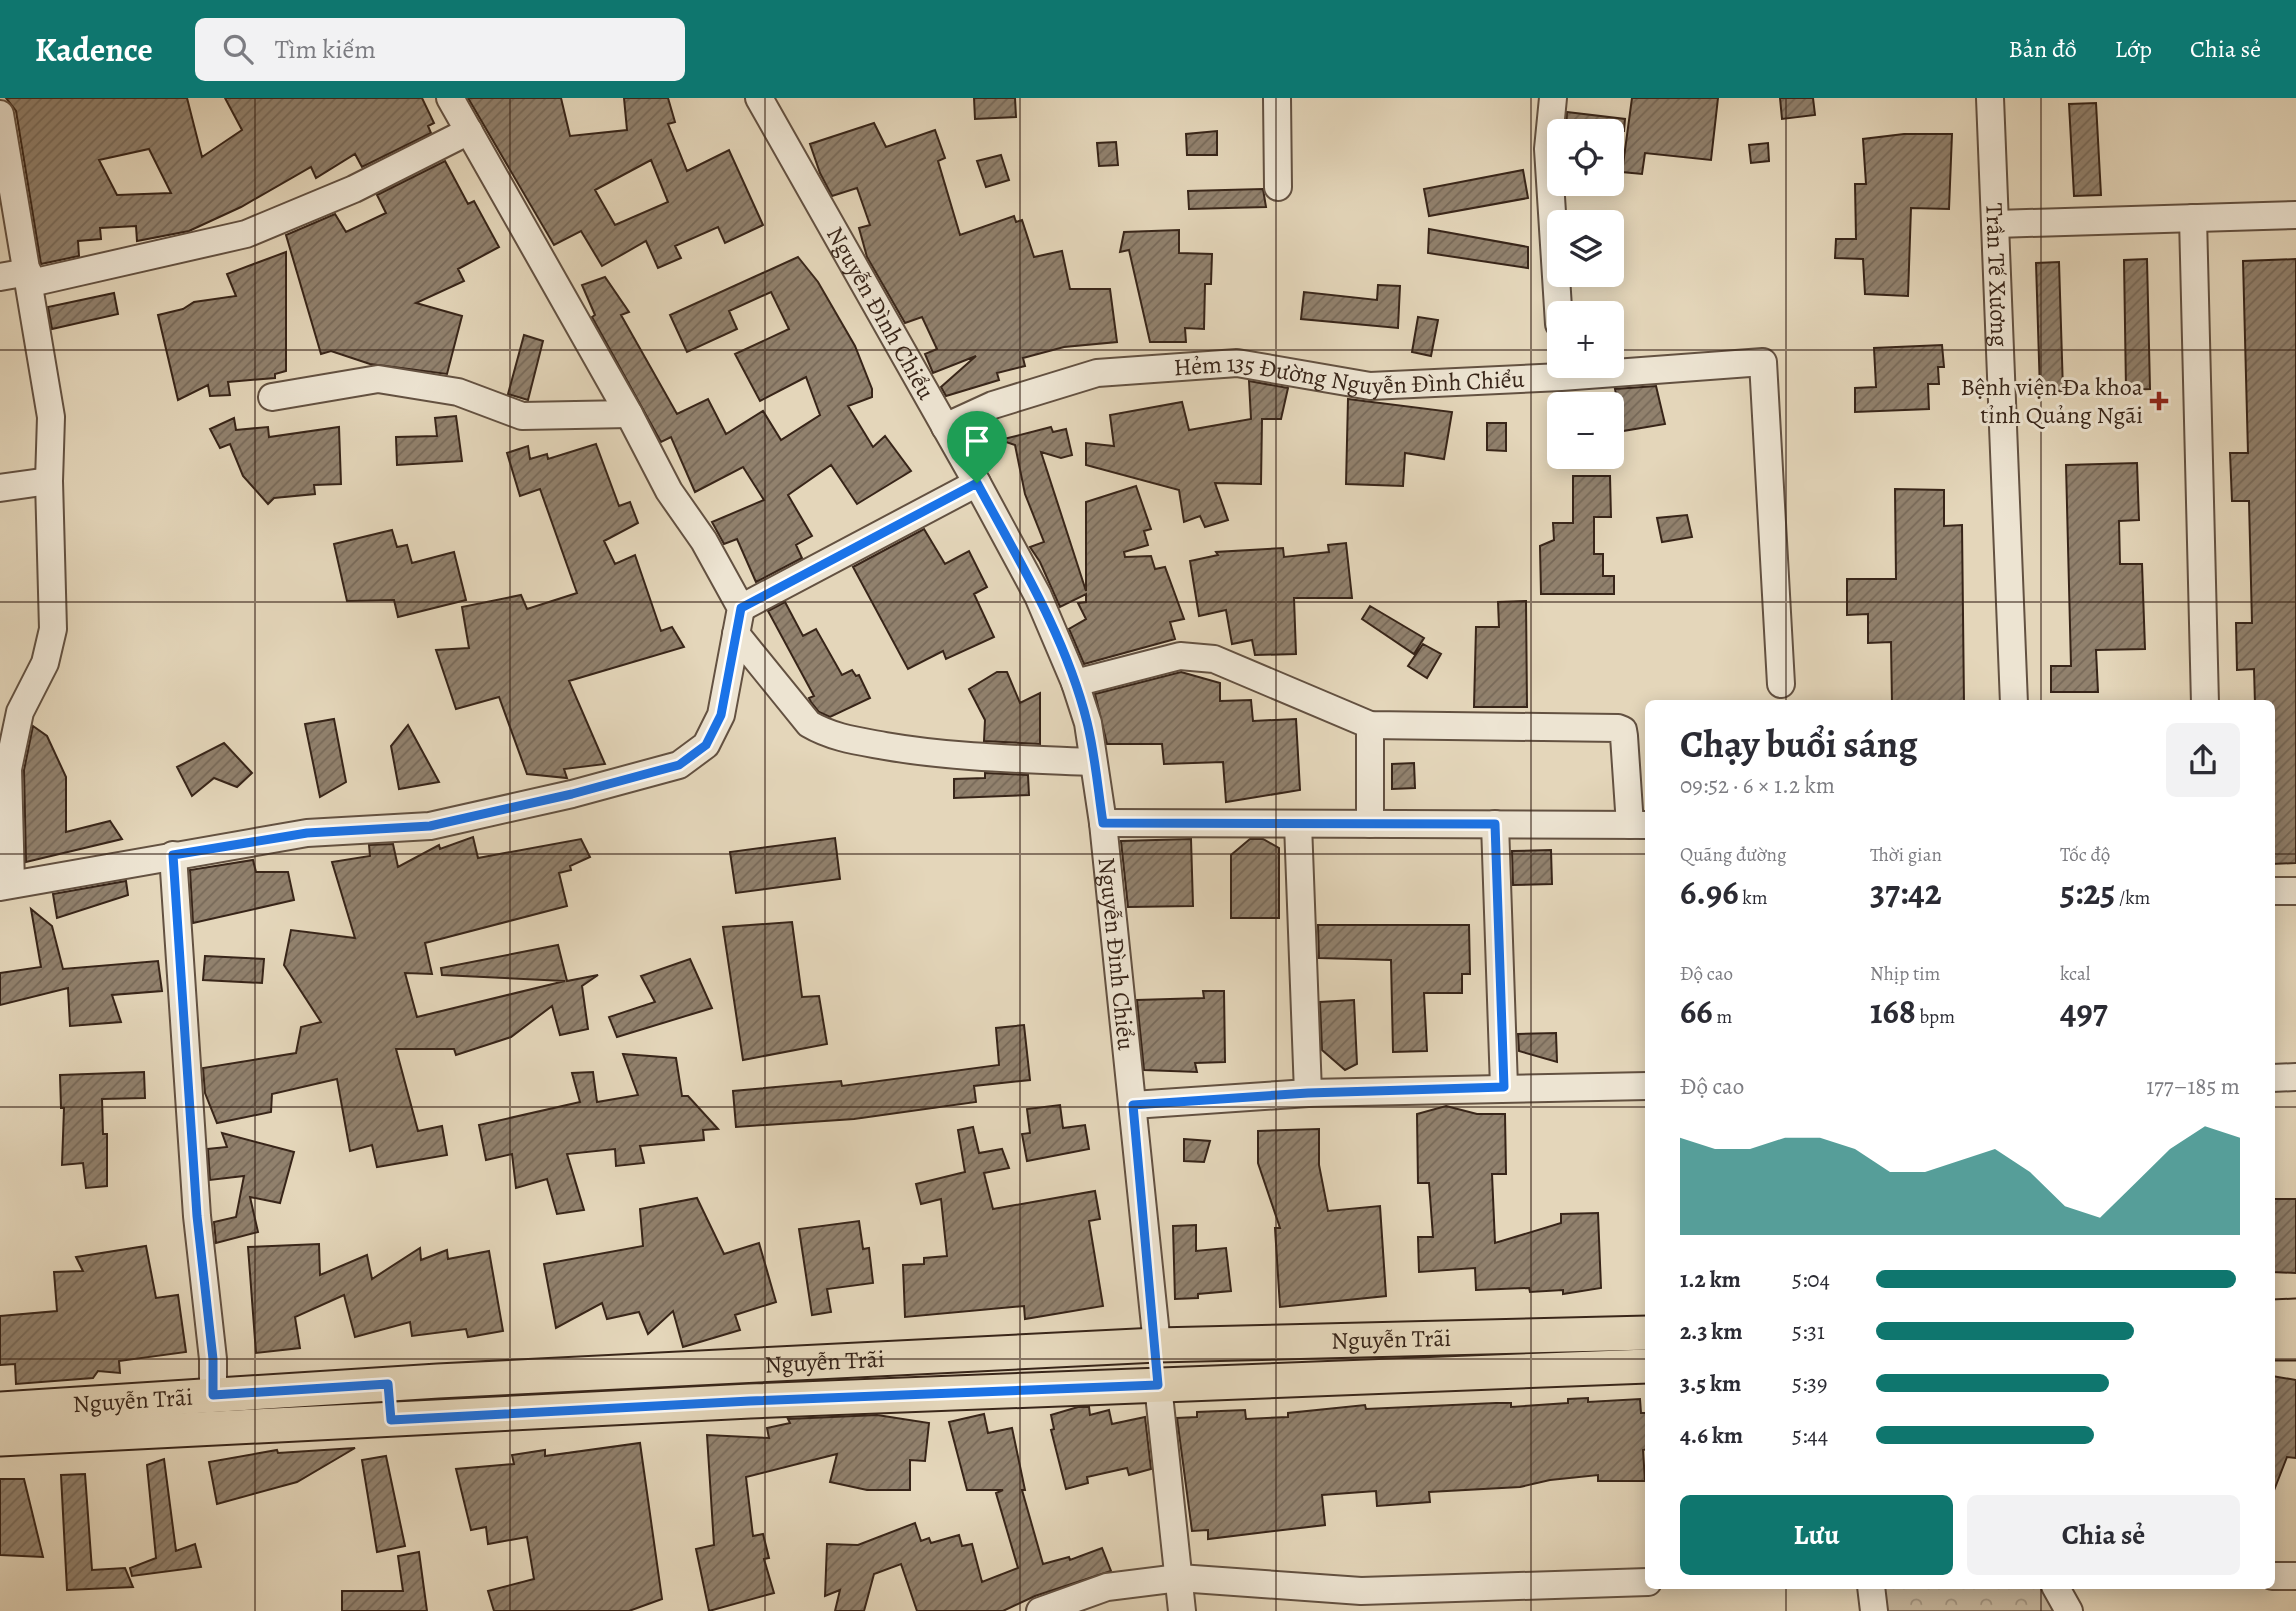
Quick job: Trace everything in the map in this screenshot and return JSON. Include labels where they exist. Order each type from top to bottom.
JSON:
[{"type":"main road","points":[[2275,1317],[2296,1317]]},
{"type":"main road","name":"Nguyễn Trãi","points":[[0,1409],[388,1384],[1157,1345],[1645,1334]]},
{"type":"main road","points":[[2275,1343],[2296,1343]]},
{"type":"main road","points":[[1157,1345],[1158,1385]]},
{"type":"main road","name":"Nguyễn Trãi","points":[[0,1439],[750,1401],[1645,1366]]},
{"type":"main road","points":[[388,1384],[391,1420]]},
{"type":"street","points":[[450,98],[629,414],[669,491],[704,541],[738,621],[809,724],[822,732],[841,738],[943,756],[1093,762]]},
{"type":"street","name":"Nguyễn Đình Chiểu","points":[[759,98],[977,483],[1038,597],[1075,683],[1088,723],[1103,823],[1157,1345]]},
{"type":"street","points":[[1277,98],[1278,187]]},
{"type":"street","points":[[1553,98],[1548,149],[1558,301]]},
{"type":"street","name":"Trần Tế Xương","points":[[1990,98],[2014,700]]},
{"type":"street","points":[[0,114],[30,277],[51,417],[48,481],[53,629],[45,663],[20,712],[8,769],[5,885],[307,833],[430,826],[572,794],[679,765],[706,745],[721,715],[738,621],[977,483]]},
{"type":"street","points":[[0,277],[30,277],[246,234],[354,189],[469,131]]},
{"type":"street","points":[[1996,224],[2296,215]]},
{"type":"street","points":[[2193,218],[2205,700]]},
{"type":"street","name":"Hẻm 135 Đường Nguyễn Đình Chiểu","points":[[1624,369],[1763,362],[1781,684]]},
{"type":"street","name":"Hẻm 135 Đường Nguyễn Đình Chiểu","points":[[945,427],[993,405],[1097,373],[1237,363],[1370,386],[1547,373]]},
{"type":"street","points":[[272,397],[378,379],[458,392],[522,416],[629,414]]},
{"type":"street","points":[[0,488],[48,481]]},
{"type":"street","points":[[1075,683],[1180,656],[1196,655],[1214,659],[1370,725],[1618,728],[1623,730],[1639,825],[1103,823]]},
{"type":"street","points":[[1370,725],[1370,824]]},
{"type":"street","points":[[1298,824],[1308,1093]]},
{"type":"street","points":[[1495,824],[1504,1087]]},
{"type":"street","points":[[173,855],[196,1202],[213,1359],[213,1395]]},
{"type":"street","points":[[2275,891],[2296,891]]},
{"type":"street","points":[[2275,1078],[2296,1077]]},
{"type":"street","points":[[1133,1105],[1308,1093],[1504,1087],[1645,1087]]},
{"type":"street","points":[[1158,1385],[1182,1611]]},
{"type":"street","points":[[2275,1576],[2296,1576]]},
{"type":"street","points":[[1040,1611],[1107,1587],[1179,1578],[1363,1601],[1645,1582]]},
{"type":"street","points":[[1871,1589],[1874,1611]]},
{"type":"street","points":[[2057,1589],[2069,1611]]},
{"type":"green space","points":[[1865,1589],[2047,1589],[2057,1611],[1862,1611],[1860,1605]]},
{"type":"building","points":[[6,98],[187,98],[202,157],[242,130],[225,98],[422,98],[434,123],[428,126],[431,133],[362,167],[355,154],[316,178],[311,167],[241,207],[189,231],[137,241],[136,226],[100,228],[101,239],[78,241],[79,256],[41,264],[16,111]],"holes":[[[149,149],[171,193],[117,195],[99,160]]]},
{"type":"building","points":[[468,98],[561,98],[570,136],[627,130],[624,98],[668,98],[675,122],[668,124],[687,171],[729,150],[763,225],[725,243],[718,227],[675,246],[681,258],[658,268],[646,241],[602,266],[581,231],[554,245]],"holes":[[[651,160],[668,202],[615,225],[595,190]]]},
{"type":"building","points":[[974,98],[1015,98],[1016,117],[975,119]]},
{"type":"building","points":[[1632,98],[1718,98],[1711,160],[1645,153],[1642,174],[1624,172]]},
{"type":"building","points":[[1780,98],[1813,98],[1815,115],[1782,119]]},
{"type":"building","points":[[2096,103],[2101,195],[2074,196],[2069,104]]},
{"type":"building","points":[[1567,112],[1625,119],[1624,131],[1624,119],[1567,119]]},
{"type":"building","points":[[874,123],[886,147],[935,130],[945,158],[938,161],[960,235],[1014,216],[1016,222],[1022,220],[1034,257],[1062,251],[1070,289],[1110,289],[1117,342],[1064,347],[1023,358],[1025,366],[997,373],[999,380],[946,396],[941,387],[976,356],[933,373],[925,354],[937,349],[922,317],[905,323],[867,257],[859,228],[870,225],[857,188],[832,196],[810,144]]},
{"type":"building","points":[[1217,131],[1217,155],[1187,155],[1186,134]]},
{"type":"building","points":[[1904,134],[1952,134],[1949,209],[1911,208],[1908,296],[1865,294],[1863,259],[1835,258],[1836,239],[1856,239],[1855,184],[1866,184],[1863,139]]},
{"type":"building","points":[[1116,142],[1118,165],[1099,166],[1097,143]]},
{"type":"building","points":[[1768,143],[1769,161],[1751,163],[1749,145]]},
{"type":"building","points":[[1001,155],[1009,180],[986,187],[977,161]]},
{"type":"building","points":[[445,161],[468,204],[474,201],[499,247],[458,269],[464,281],[416,303],[462,316],[447,374],[370,364],[331,351],[321,354],[286,235],[335,214],[346,232],[386,213],[377,195]]},
{"type":"building","points":[[1523,170],[1528,198],[1429,216],[1424,189]]},
{"type":"building","points":[[1263,189],[1266,207],[1189,209],[1188,191]]},
{"type":"building","points":[[1429,229],[1528,247],[1528,268],[1428,253]]},
{"type":"building","points":[[1179,230],[1179,253],[1212,254],[1211,284],[1205,284],[1204,329],[1185,328],[1186,342],[1150,342],[1129,250],[1120,252],[1124,232]]},
{"type":"building","points":[[286,252],[286,371],[275,374],[275,378],[228,382],[230,395],[210,396],[208,385],[178,400],[158,315],[183,309],[194,302],[236,296],[227,274]]},
{"type":"building","points":[[798,257],[818,282],[855,346],[872,389],[872,397],[848,406],[873,447],[885,436],[911,471],[857,504],[831,465],[788,495],[812,536],[796,545],[802,558],[756,582],[737,539],[724,544],[712,522],[764,500],[743,467],[695,492],[671,437],[661,442],[592,317],[595,315],[582,285],[605,277],[629,312],[621,315],[677,414],[708,399],[726,434],[763,411],[781,440],[820,415],[806,377],[760,401],[735,354],[789,329],[771,292],[729,311],[737,329],[687,352],[670,315]]},
{"type":"building","points":[[2147,259],[2150,389],[2126,390],[2124,260]]},
{"type":"building","points":[[2296,259],[2296,863],[2275,864],[2275,700],[2255,700],[2254,669],[2237,670],[2236,623],[2252,623],[2249,501],[2232,501],[2230,453],[2248,453],[2243,261]]},
{"type":"building","points":[[2059,262],[2063,391],[2040,392],[2036,263]]},
{"type":"building","points":[[1378,285],[1400,286],[1398,328],[1301,319],[1304,292],[1377,300]]},
{"type":"building","points":[[114,293],[118,314],[52,329],[48,307]]},
{"type":"building","points":[[1418,317],[1438,320],[1431,356],[1412,352]]},
{"type":"building","points":[[524,335],[543,341],[528,400],[508,394]]},
{"type":"building","points":[[1942,345],[1944,367],[1938,367],[1939,384],[1928,384],[1929,409],[1855,412],[1855,388],[1876,387],[1874,348]]},
{"type":"building","points":[[1249,381],[1288,388],[1281,419],[1262,419],[1261,484],[1215,483],[1228,520],[1205,527],[1200,516],[1184,522],[1179,490],[1086,465],[1086,443],[1114,446],[1110,415],[1182,402],[1189,430],[1251,419]]},
{"type":"building","points":[[1656,386],[1665,424],[1624,431],[1624,392],[1616,392],[1615,389]]},
{"type":"building","points":[[1348,399],[1452,412],[1444,459],[1405,453],[1403,486],[1346,484]]},
{"type":"building","points":[[456,416],[462,461],[397,465],[396,437],[437,436],[435,418]]},
{"type":"building","points":[[234,418],[236,430],[268,427],[269,437],[339,427],[341,484],[314,485],[315,494],[274,498],[268,504],[243,476],[230,444],[220,448],[210,429]]},
{"type":"building","points":[[1487,423],[1506,423],[1506,451],[1487,450]]},
{"type":"building","points":[[1051,427],[1053,432],[1066,429],[1072,455],[1061,458],[1041,452],[1086,591],[1086,502],[1136,486],[1151,529],[1144,531],[1148,545],[1124,552],[1125,557],[1151,556],[1155,569],[1165,567],[1184,619],[1170,622],[1175,639],[1084,664],[1069,629],[1086,619],[1078,603],[1086,602],[1086,594],[1060,607],[1040,562],[1030,547],[1044,542],[1025,494],[1015,445],[1000,440]]},
{"type":"building","points":[[596,444],[619,506],[630,502],[638,523],[604,541],[615,564],[635,555],[661,631],[672,627],[684,647],[569,681],[605,764],[564,769],[567,778],[527,774],[499,697],[456,709],[436,650],[469,648],[462,607],[521,595],[527,609],[577,593],[540,489],[520,496],[507,453],[528,446],[530,459],[547,454],[548,459]]},
{"type":"building","points":[[2137,463],[2139,520],[2119,521],[2120,564],[2142,564],[2145,649],[2096,650],[2098,692],[2051,692],[2051,666],[2071,666],[2066,465]]},
{"type":"building","points":[[1573,476],[1610,476],[1611,517],[1594,517],[1594,554],[1603,554],[1603,576],[1614,576],[1614,594],[1541,594],[1540,546],[1554,540],[1553,523],[1573,523]]},
{"type":"building","points":[[1895,489],[1944,490],[1944,526],[1962,525],[1964,700],[1892,700],[1891,642],[1868,643],[1868,614],[1847,615],[1847,579],[1896,579]]},
{"type":"building","points":[[1687,515],[1692,537],[1662,542],[1657,518]]},
{"type":"building","points":[[924,529],[945,564],[969,551],[987,587],[974,594],[994,637],[946,659],[943,651],[908,669],[853,567]]},
{"type":"building","points":[[392,530],[397,547],[407,545],[412,563],[454,552],[466,600],[398,617],[394,600],[347,601],[334,544]]},
{"type":"building","points":[[1346,543],[1352,598],[1294,598],[1296,654],[1255,655],[1252,640],[1232,644],[1226,610],[1199,616],[1190,561],[1218,555],[1216,552],[1283,548],[1284,557],[1329,552],[1328,545]]},
{"type":"building","points":[[1526,601],[1527,707],[1474,707],[1476,627],[1499,627],[1498,602]]},
{"type":"building","points":[[785,602],[803,636],[816,629],[842,675],[852,670],[856,676],[859,675],[870,698],[830,717],[819,712],[809,698],[814,696],[768,611]]},
{"type":"building","points":[[1370,606],[1424,638],[1414,654],[1362,619]]},
{"type":"building","points":[[1423,644],[1441,654],[1427,678],[1408,666]]},
{"type":"building","points":[[997,672],[1007,672],[1020,703],[1040,693],[1040,744],[984,741],[985,720],[969,689]]},
{"type":"building","points":[[1181,672],[1220,683],[1220,701],[1251,700],[1253,721],[1296,719],[1300,790],[1226,802],[1223,762],[1164,764],[1162,744],[1107,744],[1095,694]]},
{"type":"building","points":[[334,719],[346,782],[320,797],[305,724]]},
{"type":"building","points":[[408,725],[439,782],[399,789],[391,746]]},
{"type":"building","points":[[33,726],[47,736],[66,777],[66,832],[110,821],[122,839],[26,862],[24,770]]},
{"type":"building","points":[[224,743],[252,773],[237,787],[214,778],[192,796],[177,767]]},
{"type":"building","points":[[1414,763],[1415,788],[1392,789],[1392,764]]},
{"type":"building","points":[[985,773],[1028,775],[1029,795],[954,798],[954,779],[985,778]]},
{"type":"building","points":[[473,837],[478,858],[581,839],[590,857],[570,866],[571,870],[559,873],[567,906],[425,943],[432,974],[405,973],[417,1017],[565,981],[442,975],[441,968],[558,945],[567,981],[598,975],[582,986],[588,1029],[560,1035],[552,1006],[511,1037],[456,1055],[454,1049],[396,1049],[418,1131],[442,1126],[447,1155],[377,1167],[372,1145],[350,1151],[337,1079],[272,1094],[271,1112],[217,1123],[205,1093],[203,1068],[296,1053],[301,1027],[321,1022],[284,965],[291,930],[355,938],[332,862],[370,856],[369,845],[393,844],[398,867],[439,845],[440,849]]},
{"type":"building","points":[[835,838],[840,879],[736,893],[730,852]]},
{"type":"building","points":[[1191,839],[1193,906],[1128,907],[1121,841]]},
{"type":"building","points":[[1250,839],[1263,839],[1279,848],[1279,918],[1231,918],[1231,855]]},
{"type":"building","points":[[1551,850],[1552,884],[1513,885],[1512,851]]},
{"type":"building","points":[[253,860],[256,872],[288,872],[294,900],[193,923],[190,870]]},
{"type":"building","points":[[126,881],[128,895],[57,918],[53,894]]},
{"type":"building","points":[[31,909],[52,926],[63,969],[158,961],[162,991],[112,995],[121,1022],[70,1026],[68,988],[0,1005],[0,973],[41,967]]},
{"type":"building","points":[[792,922],[802,997],[819,996],[827,1044],[743,1060],[723,927]]},
{"type":"building","points":[[1318,925],[1469,925],[1470,974],[1462,974],[1462,993],[1424,993],[1427,1051],[1393,1052],[1391,960],[1319,958]]},
{"type":"building","points":[[205,956],[264,959],[262,983],[203,980]]},
{"type":"building","points":[[690,959],[712,1008],[617,1037],[609,1017],[655,1002],[641,976]]},
{"type":"building","points":[[1203,991],[1224,991],[1225,1062],[1195,1063],[1197,1072],[1144,1070],[1137,1000],[1204,998]]},
{"type":"building","points":[[1354,1000],[1357,1064],[1345,1070],[1322,1050],[1320,1002]]},
{"type":"building","points":[[1024,1025],[1030,1080],[974,1086],[976,1102],[854,1119],[736,1127],[733,1091],[841,1081],[842,1086],[999,1065],[996,1028]]},
{"type":"building","points":[[1556,1033],[1557,1062],[1519,1051],[1518,1034]]},
{"type":"building","points":[[623,1054],[676,1058],[682,1096],[688,1096],[718,1129],[703,1130],[704,1140],[640,1146],[644,1163],[616,1166],[615,1149],[567,1154],[584,1210],[557,1214],[547,1179],[516,1188],[512,1154],[486,1160],[479,1125],[580,1102],[572,1073],[593,1072],[597,1102],[638,1095]]},
{"type":"building","points":[[144,1072],[145,1098],[102,1099],[103,1134],[107,1134],[107,1186],[86,1188],[83,1163],[62,1165],[64,1108],[61,1108],[60,1075]]},
{"type":"building","points":[[1060,1105],[1063,1128],[1085,1125],[1089,1149],[1027,1161],[1022,1134],[1030,1133],[1027,1109]]},
{"type":"building","points":[[1446,1106],[1477,1114],[1505,1114],[1506,1174],[1492,1174],[1495,1243],[1561,1223],[1561,1214],[1598,1213],[1601,1288],[1563,1294],[1563,1290],[1530,1292],[1529,1288],[1476,1290],[1475,1268],[1419,1272],[1418,1237],[1433,1237],[1429,1183],[1418,1183],[1417,1114]]},
{"type":"building","points":[[973,1127],[979,1153],[1002,1149],[1009,1168],[984,1173],[993,1209],[1095,1191],[1100,1219],[1089,1221],[1103,1306],[1025,1319],[1024,1306],[905,1317],[903,1265],[924,1264],[924,1258],[947,1256],[941,1199],[921,1204],[916,1184],[965,1172],[958,1130]]},
{"type":"building","points":[[1319,1129],[1319,1165],[1328,1211],[1380,1206],[1386,1296],[1280,1307],[1275,1228],[1280,1228],[1258,1163],[1258,1131]]},
{"type":"building","points":[[222,1133],[294,1152],[280,1203],[250,1197],[258,1232],[216,1243],[214,1222],[236,1217],[244,1176],[210,1180],[208,1149],[227,1147]]},
{"type":"building","points":[[1184,1139],[1210,1141],[1204,1162],[1184,1161]]},
{"type":"building","points":[[697,1198],[724,1254],[759,1243],[776,1302],[735,1315],[740,1330],[683,1347],[673,1311],[648,1334],[639,1312],[607,1319],[602,1303],[556,1328],[544,1264],[643,1246],[640,1209]]},
{"type":"building","points":[[2275,1199],[2296,1199],[2296,1273],[2275,1272]]},
{"type":"building","points":[[859,1221],[863,1249],[869,1248],[873,1283],[827,1289],[831,1312],[812,1315],[799,1229]]},
{"type":"building","points":[[1196,1225],[1196,1251],[1226,1248],[1231,1291],[1198,1294],[1198,1298],[1175,1299],[1173,1226]]},
{"type":"building","points":[[319,1244],[320,1275],[367,1255],[372,1279],[420,1248],[421,1260],[447,1250],[448,1259],[489,1251],[503,1331],[468,1337],[466,1329],[412,1336],[410,1322],[355,1337],[344,1295],[295,1317],[300,1348],[256,1353],[248,1247]]},
{"type":"building","points":[[146,1246],[156,1298],[178,1295],[186,1352],[119,1361],[120,1373],[98,1371],[93,1378],[16,1384],[15,1364],[0,1365],[0,1316],[57,1311],[54,1272],[83,1271],[76,1257]]},
{"type":"building","points":[[2275,1376],[2296,1380],[2296,1458],[2287,1457],[2275,1488]]},
{"type":"building","points":[[1588,1398],[1588,1402],[1640,1399],[1641,1413],[1645,1413],[1645,1481],[1598,1481],[1598,1475],[1550,1480],[1520,1487],[1429,1492],[1430,1502],[1377,1506],[1376,1491],[1322,1495],[1325,1525],[1208,1539],[1208,1530],[1192,1531],[1177,1418],[1197,1417],[1197,1412],[1245,1410],[1246,1419],[1288,1417],[1288,1413],[1365,1405],[1366,1409],[1511,1403],[1511,1407],[1568,1403],[1568,1399]]},
{"type":"building","points":[[1078,1407],[1089,1407],[1090,1415],[1109,1410],[1112,1424],[1145,1417],[1151,1469],[1129,1475],[1127,1468],[1087,1477],[1088,1483],[1066,1489],[1051,1430],[1054,1429],[1051,1415]]},
{"type":"building","points":[[984,1414],[988,1433],[1012,1428],[1025,1490],[1022,1490],[1043,1564],[1069,1557],[1070,1560],[1102,1548],[1111,1571],[1035,1596],[1003,1611],[917,1611],[901,1564],[874,1574],[864,1611],[835,1611],[840,1590],[825,1596],[827,1544],[858,1545],[915,1523],[921,1541],[929,1538],[931,1543],[959,1535],[962,1546],[972,1544],[982,1582],[1018,1568],[996,1493],[1003,1490],[967,1490],[949,1422]]},
{"type":"building","points":[[877,1415],[929,1423],[925,1461],[910,1460],[910,1490],[867,1490],[830,1482],[837,1454],[746,1477],[753,1536],[763,1534],[769,1558],[764,1559],[774,1593],[709,1611],[696,1549],[714,1545],[707,1435],[769,1438],[767,1428],[790,1423],[788,1419]]},
{"type":"building","points":[[640,1443],[662,1599],[629,1611],[494,1611],[488,1591],[534,1579],[527,1537],[488,1544],[486,1527],[471,1530],[456,1469],[514,1464],[512,1455],[545,1450],[545,1456]]},
{"type":"building","points":[[355,1448],[297,1482],[217,1504],[209,1462],[277,1450],[278,1453]]},
{"type":"building","points":[[386,1456],[405,1546],[377,1552],[362,1460]]},
{"type":"building","points":[[164,1459],[176,1551],[195,1544],[201,1567],[132,1576],[130,1568],[156,1558],[147,1465]]},
{"type":"building","points":[[85,1474],[92,1570],[125,1568],[133,1587],[67,1590],[61,1475]]},
{"type":"building","points":[[0,1479],[24,1479],[43,1557],[0,1555]]},
{"type":"building","points":[[419,1552],[427,1611],[342,1611],[342,1591],[403,1591],[398,1556]]},
{"type":"place","name":"Bệnh viện Đa khoa tỉnh Quảng Ngãi","points":[[2159,401]]},
{"type":"route","points":[[977,483],[1038,597],[1075,683],[1088,723],[1103,823],[1495,824],[1504,1087],[1308,1093],[1133,1105],[1157,1345],[1158,1385],[750,1401],[391,1420],[388,1384],[213,1395],[213,1359],[197,1216],[173,855],[307,833],[430,826],[572,794],[679,765],[706,745],[721,715],[741,608],[977,483]]}]
